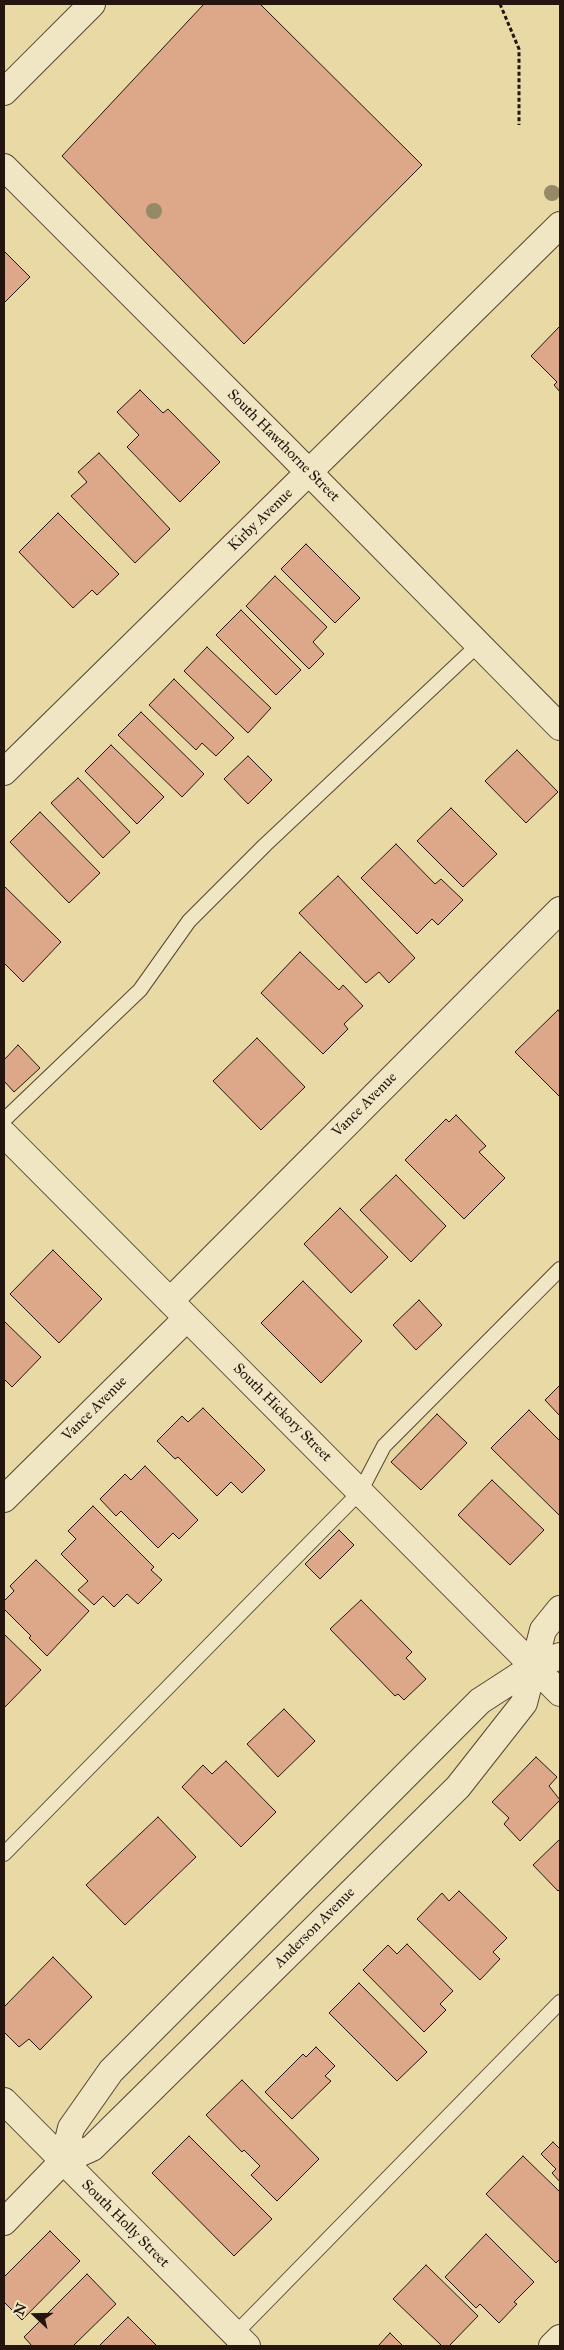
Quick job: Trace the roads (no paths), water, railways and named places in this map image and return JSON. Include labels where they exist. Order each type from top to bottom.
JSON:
[{"type":"street","points":[[4,92],[92,4]]},
{"type":"street","name":"South Hawthorne Street","points":[[4,167],[560,727]]},
{"type":"street","name":"Kirby Avenue","points":[[4,772],[560,225]]},
{"type":"street","name":"Vance Avenue","points":[[4,1500],[179,1309],[560,910]]},
{"type":"street","name":"South Hickory Street","points":[[7,1144],[179,1309],[560,1692]]},
{"type":"street","name":"Anderson Avenue","points":[[4,2222],[63,2161],[92,2148],[458,1787],[524,1703],[543,1630],[560,1610]]},
{"type":"street","points":[[63,2161],[71,2128],[111,2070],[480,1701],[534,1666],[560,1656]]},
{"type":"street","name":"South Holly Street","points":[[4,2101],[241,2340]]},
{"type":"street","points":[[552,2346],[560,2338]]},
{"type":"lane","points":[[4,1120],[140,990],[189,921],[265,845],[479,644]]},
{"type":"lane","points":[[4,1854],[360,1492],[384,1446],[560,1269]]},
{"type":"lane","points":[[241,2340],[560,2002]]}]
